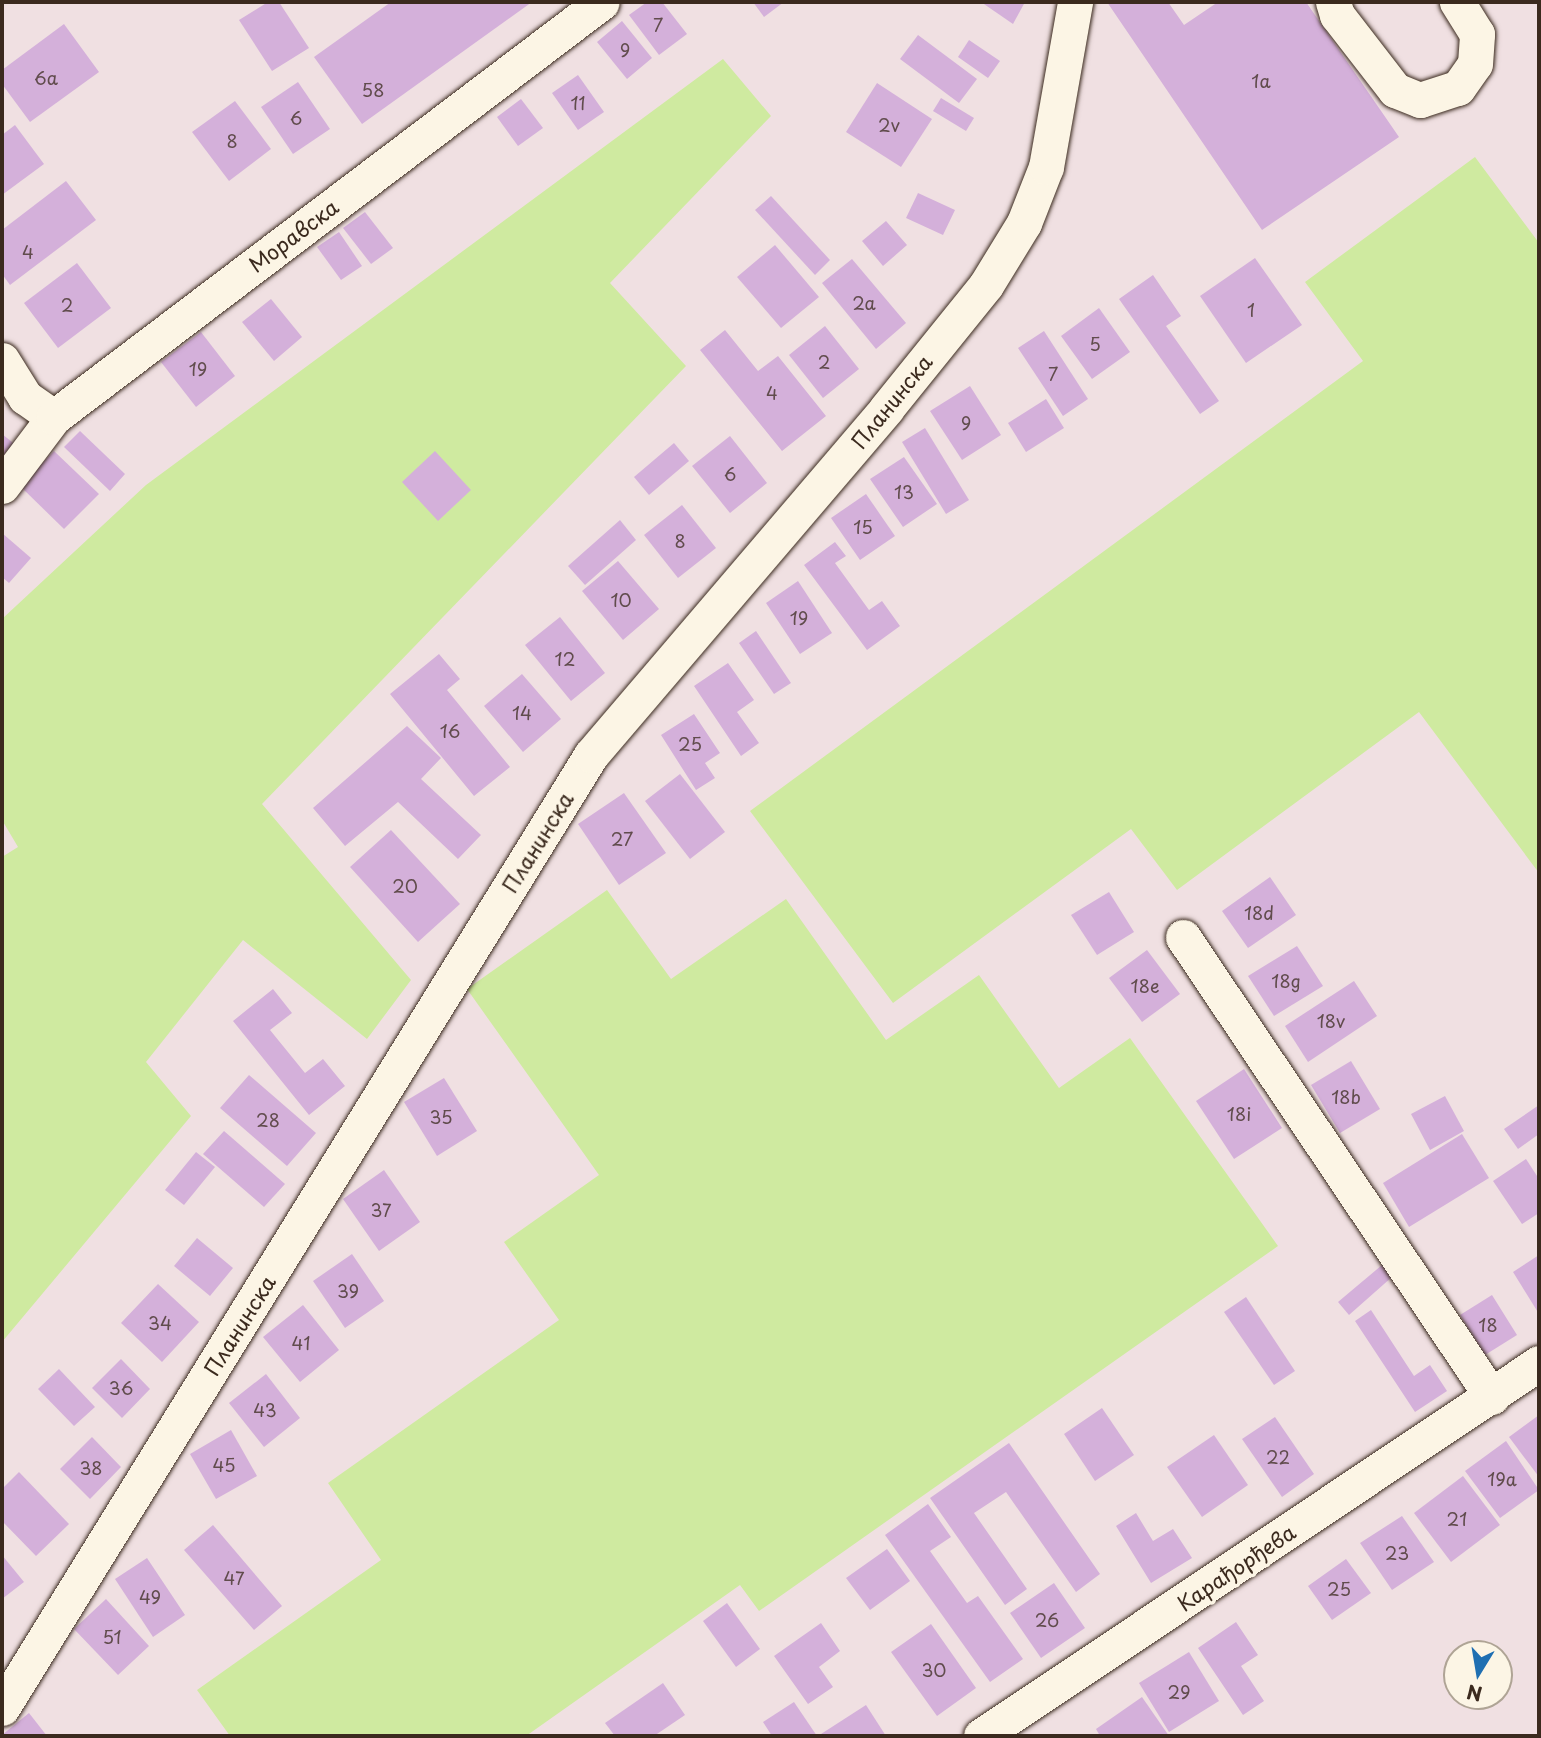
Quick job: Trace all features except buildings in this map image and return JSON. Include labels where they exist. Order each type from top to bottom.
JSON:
[{"type":"street","name":"Моравска","points":[[2,486],[54,417],[602,2]]},
{"type":"street","name":"Планинска","points":[[2,1708],[591,755],[886,409],[1005,254],[1024,223],[1046,167],[1075,2]]},
{"type":"street","points":[[1333,2],[1337,15],[1395,90],[1420,100],[1458,88],[1475,64],[1477,34],[1457,2]]},
{"type":"street","points":[[5,375],[25,397],[54,417]]},
{"type":"street","points":[[1182,937],[1492,1397]]},
{"type":"street","name":"Карађорђева","points":[[981,1736],[1492,1397],[1539,1363]]},
{"type":"green space","points":[[723,59],[771,116],[610,283],[686,366],[262,804],[411,980],[367,1039],[243,940],[146,1062],[191,1116],[2,1342],[2,857],[18,847],[2,820],[2,619],[146,485]]},
{"type":"green space","points":[[1475,157],[1539,243],[1539,873],[1419,712],[1177,890],[1131,829],[893,1003],[750,811],[1363,361],[1305,282]]},
{"type":"green space","points":[[607,890],[671,979],[786,899],[886,1040],[979,975],[1059,1088],[1130,1038],[1278,1246],[759,1611],[740,1585],[526,1736],[230,1736],[197,1690],[381,1560],[328,1483],[559,1320],[504,1242],[599,1175],[467,989]]}]
